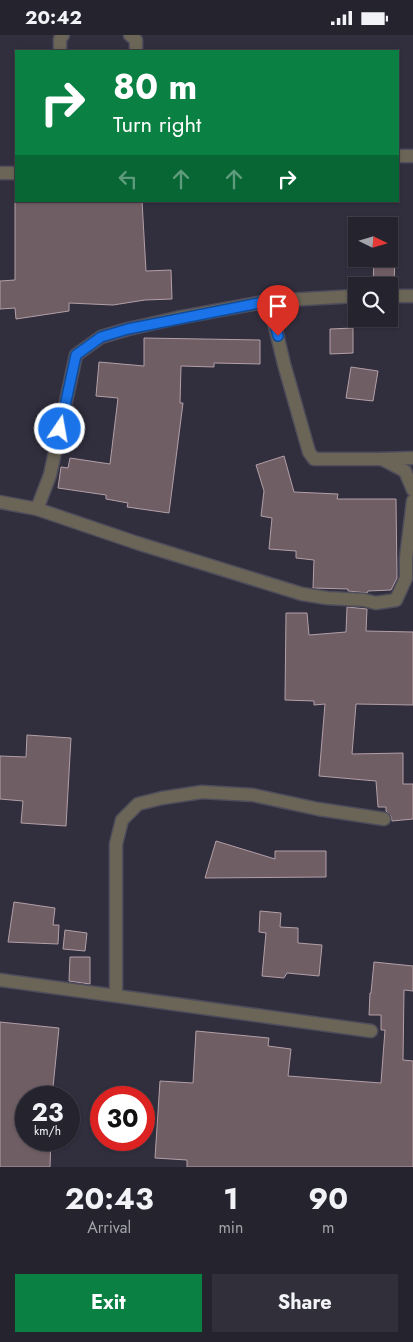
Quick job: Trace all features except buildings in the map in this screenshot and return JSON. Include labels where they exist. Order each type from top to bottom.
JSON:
[{"type":"street","points":[[60,50],[60,39],[63,35]]},
{"type":"street","points":[[130,35],[136,40],[136,50]]},
{"type":"street","points":[[399,157],[413,156]]},
{"type":"street","points":[[0,173],[15,173]]},
{"type":"street","points":[[37,509],[50,475],[76,355],[101,337],[128,329],[269,301],[348,296]]},
{"type":"street","points":[[398,296],[413,296]]},
{"type":"street","points":[[269,301],[284,364],[309,452],[314,459],[413,458]]},
{"type":"street","points":[[382,459],[405,471],[413,490]]},
{"type":"street","points":[[0,502],[37,509],[137,543],[302,594],[327,598],[364,600],[376,603],[396,600],[406,578],[406,558],[413,501]]},
{"type":"street","points":[[116,995],[116,844],[122,820],[138,804],[162,797],[202,792],[253,795],[318,809],[384,819]]},
{"type":"street","points":[[0,980],[371,1031]]},
{"type":"route","points":[[60,429],[76,355],[101,337],[177,318],[269,301],[278,336]]}]
